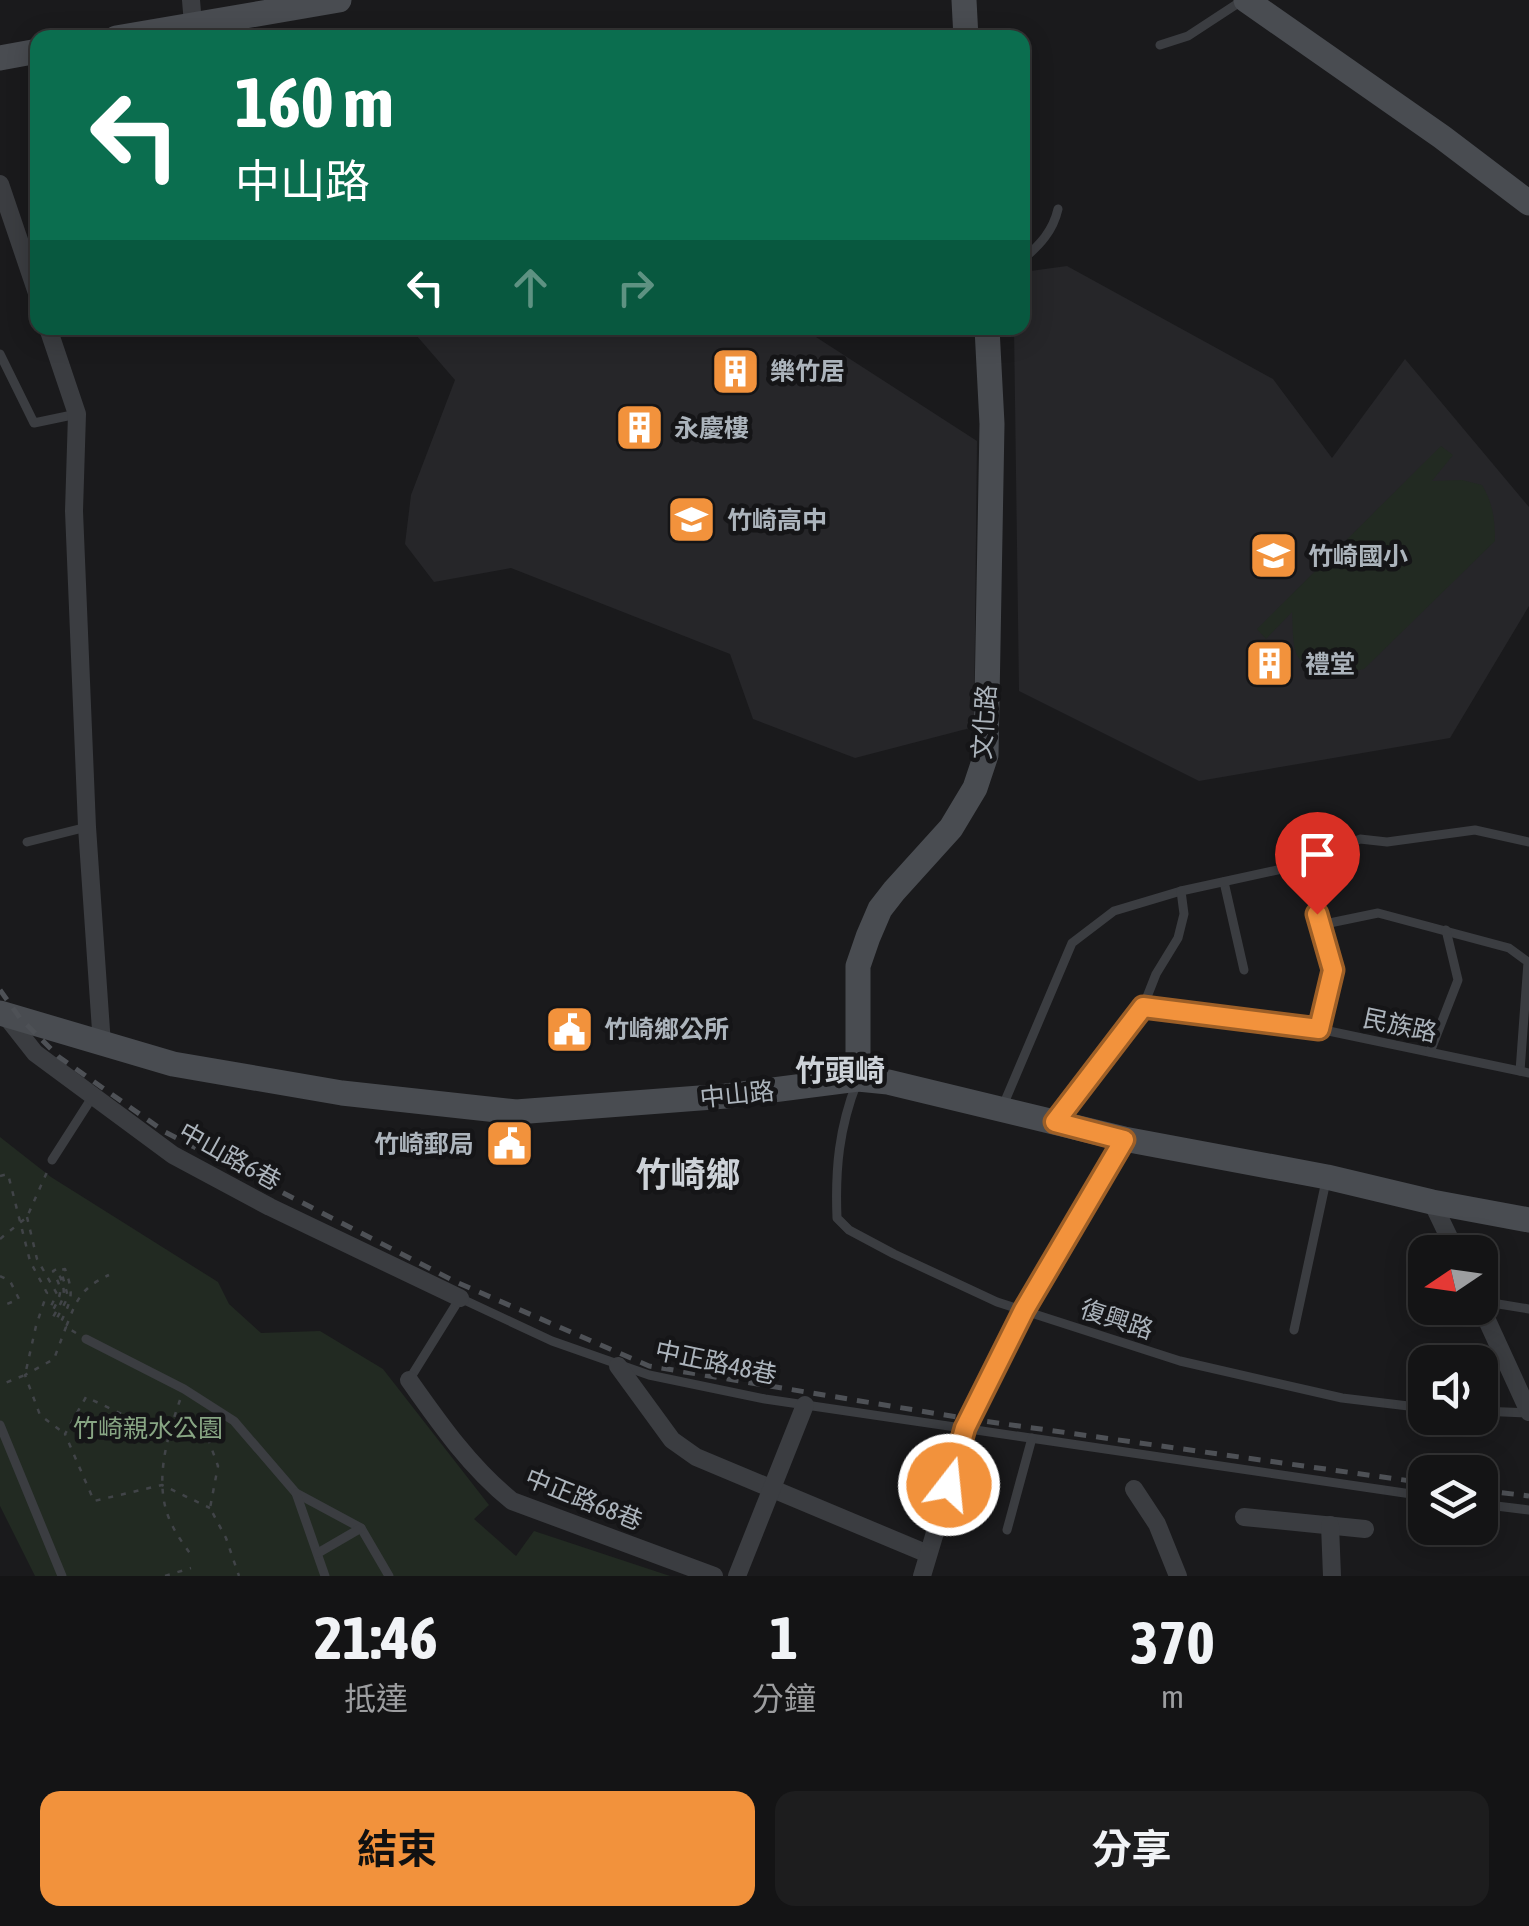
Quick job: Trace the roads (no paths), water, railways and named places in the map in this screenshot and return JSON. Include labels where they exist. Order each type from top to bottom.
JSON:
[{"type":"street","points":[[139,30],[192,12],[339,0]]},
{"type":"street","points":[[964,0],[966,30]]},
{"type":"street","points":[[1245,0],[1442,137],[1529,203]]},
{"type":"street","points":[[0,58],[30,52]]},
{"type":"street","points":[[0,184],[30,272]]},
{"type":"street","points":[[50,335],[77,414],[74,511],[87,827],[102,1045]]},
{"type":"street","name":"文化路","points":[[858,1080],[858,966],[868,937],[894,890],[951,828],[975,788],[986,755],[992,424],[987,335]]},
{"type":"street","name":"中山路","points":[[2,1013],[173,1064],[342,1093],[516,1112],[726,1096],[858,1080],[888,1082],[1124,1140],[1529,1220]]},
{"type":"street","name":"中山路6巷","points":[[2,1013],[35,1052],[173,1156],[460,1298]]},
{"type":"street","points":[[922,1576],[965,1428],[1024,1310],[1124,1140]]},
{"type":"street","points":[[1432,1202],[1448,1235]]},
{"type":"street","points":[[1490,1325],[1529,1413]]},
{"type":"street","points":[[618,1366],[672,1440],[696,1457],[928,1554]]},
{"type":"street","name":"中正路68巷","points":[[409,1380],[453,1443],[512,1501],[714,1576]]},
{"type":"street","name":"中正路48巷","points":[[772,1489],[805,1405]]},
{"type":"street","points":[[737,1576],[772,1489]]},
{"type":"street","points":[[1134,1489],[1158,1524],[1178,1576]]},
{"type":"street","points":[[1244,1517],[1366,1529]]},
{"type":"street","points":[[1330,1525],[1332,1576]]},
{"type":"lane","points":[[1160,45],[1188,36],[1245,0]]},
{"type":"lane","points":[[1030,253],[1054,225],[1058,208]]},
{"type":"lane","points":[[0,354],[34,424],[77,414]]},
{"type":"lane","points":[[27,842],[87,827]]},
{"type":"lane","points":[[1002,1110],[1072,944],[1114,911],[1182,891],[1305,864],[1360,839],[1387,842],[1475,830],[1529,842]]},
{"type":"lane","points":[[1305,864],[1333,970],[1319,1029]]},
{"type":"lane","points":[[1224,882],[1244,970]]},
{"type":"lane","points":[[1055,1122],[1143,1007],[1156,974],[1178,938],[1184,914],[1182,891]]},
{"type":"lane","points":[[1320,925],[1378,913],[1508,948],[1528,962],[1524,1072]]},
{"type":"lane","points":[[1430,1052],[1458,980],[1446,930]]},
{"type":"lane","name":"民族路","points":[[1143,1007],[1319,1029],[1524,1072]]},
{"type":"lane","name":"復興路","points":[[858,1080],[836,1162],[837,1218],[849,1230],[927,1272],[997,1302],[1180,1361],[1342,1398],[1408,1406]]},
{"type":"lane","points":[[52,1160],[93,1096]]},
{"type":"lane","points":[[1294,1330],[1326,1177]]},
{"type":"lane","points":[[409,1380],[460,1298]]},
{"type":"lane","name":"中山路6巷","points":[[460,1298],[552,1341],[618,1366]]},
{"type":"lane","points":[[1498,1306],[1529,1310]]},
{"type":"lane","points":[[86,1339],[234,1421],[296,1493],[324,1576]]},
{"type":"lane","name":"中正路48巷","points":[[618,1366],[805,1405],[1408,1494]]},
{"type":"lane","points":[[1498,1412],[1529,1413]]},
{"type":"lane","points":[[0,1426],[62,1576]]},
{"type":"lane","points":[[1007,1530],[1032,1438]]},
{"type":"lane","points":[[296,1493],[361,1528],[389,1576]]},
{"type":"lane","points":[[1498,1506],[1529,1510]]},
{"type":"lane","points":[[318,1554],[361,1528]]},
{"type":"railway","points":[[0,990],[20,1018],[59,1057],[165,1132],[456,1282],[649,1366],[969,1419],[1408,1481]]},
{"type":"railway","points":[[1498,1492],[1529,1496]]},
{"type":"place","name":"樂竹居","points":[[735,371]]},
{"type":"place","name":"永慶樓","points":[[639,428]]},
{"type":"place","name":"竹崎高中","points":[[692,520]]},
{"type":"place","name":"竹崎國小","points":[[1273,556]]},
{"type":"place","name":"禮堂","points":[[1270,664]]},
{"type":"place","name":"竹崎鄉公所","points":[[569,1029]]},
{"type":"place","name":"竹崎郵局","points":[[509,1144]]},
{"type":"district","name":"竹頭崎","points":[[840,1070]]},
{"type":"district","name":"竹崎鄉","points":[[688,1174]]},
{"type":"park label","name":"竹崎親水公園","points":[[148,1428]]}]
